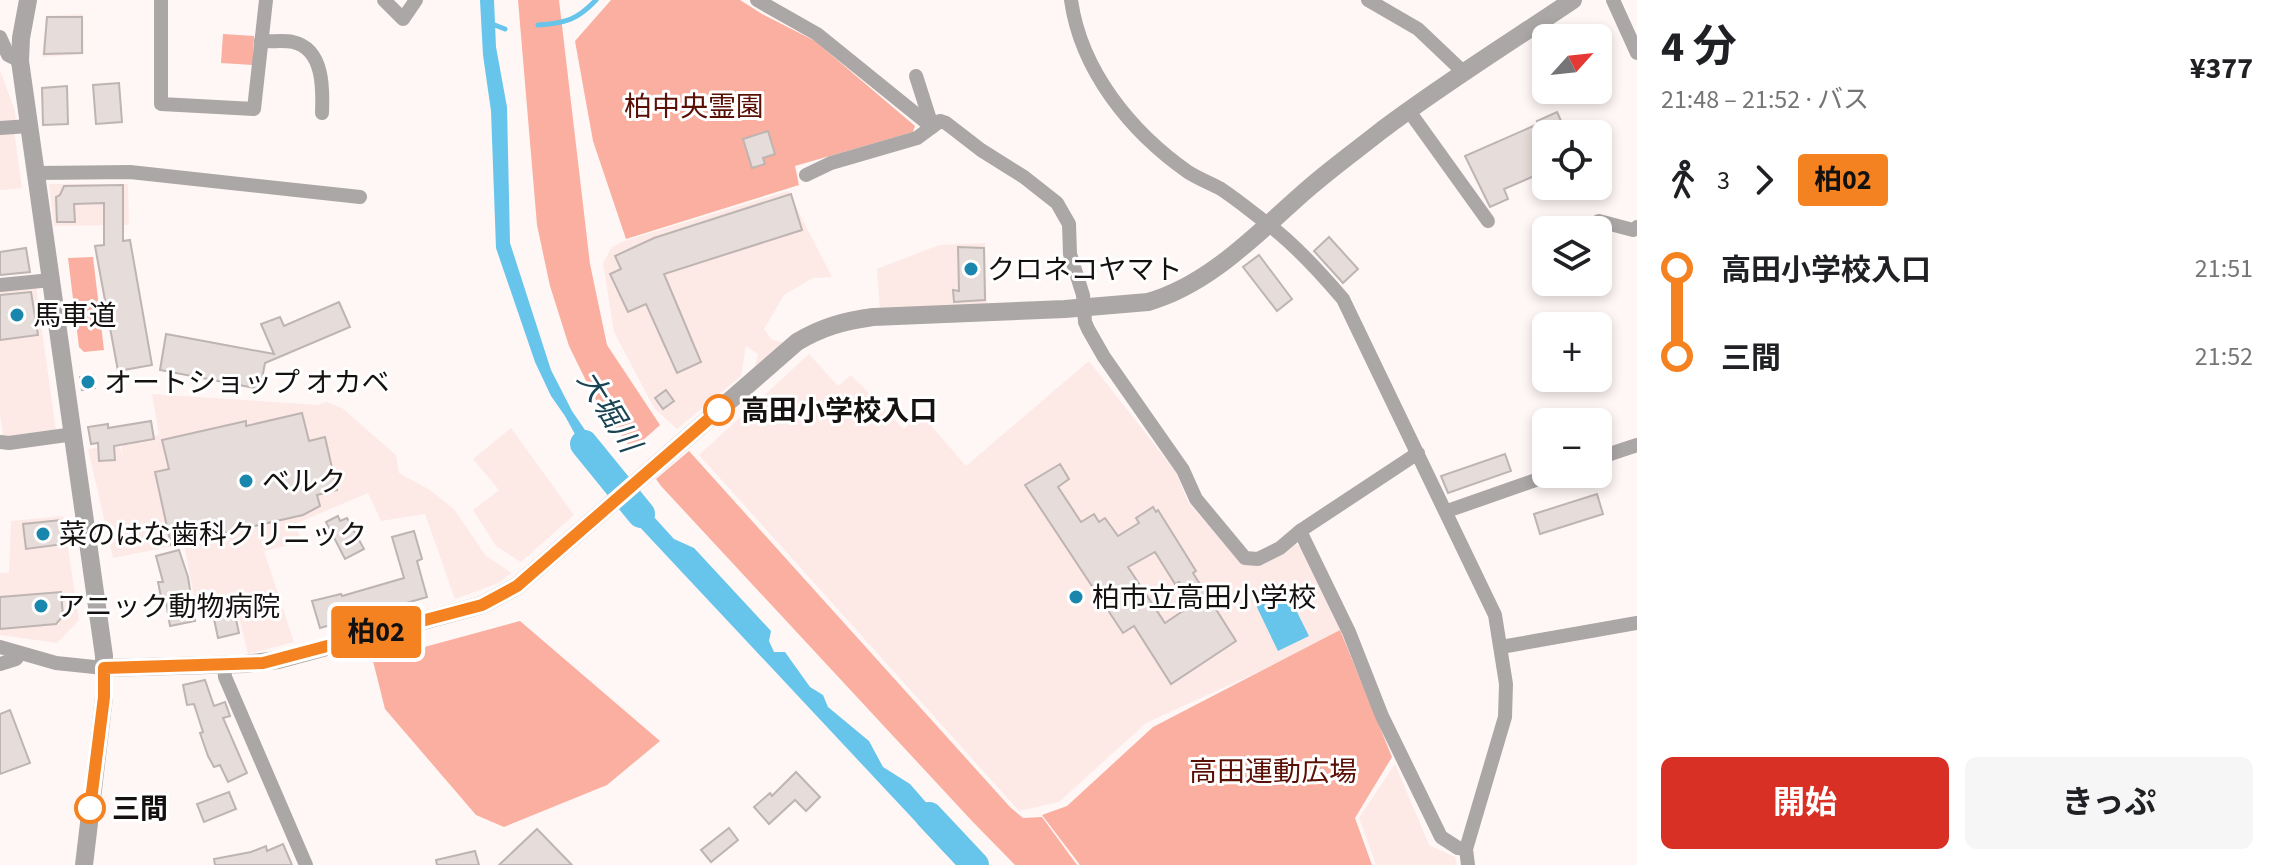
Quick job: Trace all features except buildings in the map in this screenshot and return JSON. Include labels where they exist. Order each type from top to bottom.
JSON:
[{"type":"street","points":[[28,0],[20,61],[104,668],[104,697],[84,865]]},
{"type":"street","points":[[161,0],[161,104],[254,109],[266,0]]},
{"type":"street","points":[[384,0],[403,19],[416,0]]},
{"type":"street","points":[[757,0],[817,34],[932,127]]},
{"type":"street","points":[[1071,0],[1073,14],[1093,66],[1106,89],[1135,126],[1165,155],[1191,174],[1222,190],[1269,225],[1316,268],[1343,299],[1495,615],[1506,684],[1505,717],[1466,849],[1468,865]]},
{"type":"street","points":[[1368,0],[1418,29],[1458,67],[1462,75]]},
{"type":"street","points":[[0,647],[84,668],[224,665],[278,660],[482,605],[517,586],[797,342],[817,330],[842,321],[873,317],[1085,308],[1161,298],[1195,281],[1409,111],[1573,0]]},
{"type":"street","points":[[1613,0],[1637,53]]},
{"type":"street","points":[[0,37],[8,55],[20,61]]},
{"type":"street","points":[[261,41],[295,42],[308,50],[319,69],[323,86],[322,113]]},
{"type":"street","points":[[916,76],[932,127]]},
{"type":"street","points":[[1409,111],[1488,221]]},
{"type":"street","points":[[806,175],[831,163],[917,138],[940,121],[1057,203],[1069,224],[1070,254],[1085,308],[1085,322],[1104,357],[1183,470],[1196,499],[1245,558],[1258,559],[1280,548],[1300,531],[1418,453]]},
{"type":"street","points":[[0,128],[29,126]]},
{"type":"street","points":[[37,173],[130,172],[360,197]]},
{"type":"street","points":[[1612,224],[1633,230],[1637,227]]},
{"type":"street","points":[[0,285],[51,280]]},
{"type":"street","points":[[0,442],[74,434]]},
{"type":"street","points":[[1612,453],[1637,445]]},
{"type":"street","points":[[1447,511],[1532,481]]},
{"type":"street","points":[[1300,531],[1349,632],[1382,716],[1441,837],[1458,848],[1466,849]]},
{"type":"street","points":[[1501,647],[1637,623]]},
{"type":"street","points":[[0,664],[16,659],[20,654]]},
{"type":"street","points":[[224,665],[225,677],[306,865]]},
{"type":"shaded area","points":[[83,14],[84,54],[42,57],[46,16]]},
{"type":"shaded area","points":[[0,70],[15,111],[16,123],[0,124]]},
{"type":"shaded area","points":[[14,131],[22,188],[0,190],[0,133]]},
{"type":"shaded area","points":[[49,184],[128,184],[129,225],[54,226]]},
{"type":"shaded area","points":[[788,191],[832,277],[813,278],[784,295],[764,329],[772,340],[786,343],[755,366],[758,354],[746,346],[741,376],[677,429],[654,408],[614,332],[603,263],[612,247],[624,241]]},
{"type":"shaded area","points":[[985,243],[987,307],[880,312],[877,269],[939,245]]},
{"type":"shaded area","points":[[36,286],[56,432],[3,437],[0,413],[0,292]]},
{"type":"shaded area","name":"柏市立高田小学校","points":[[809,354],[838,386],[851,375],[904,429],[921,414],[966,466],[1089,361],[1176,472],[1188,502],[1238,560],[1268,561],[1296,544],[1303,548],[1340,630],[1146,723],[1059,802],[1019,811],[699,455]]},
{"type":"shaded area","points":[[152,394],[319,405],[326,402],[342,408],[396,455],[399,473],[430,490],[454,509],[486,556],[512,573],[496,584],[455,599],[425,514],[381,521],[368,493],[295,524],[302,542],[264,551],[294,642],[248,654],[236,605],[197,613],[184,544],[113,558],[88,449],[119,444],[123,459],[121,444],[159,435]]},
{"type":"shaded area","points":[[511,428],[574,515],[521,562],[496,546],[473,510],[499,490],[473,459]]},
{"type":"shaded area","points":[[63,516],[79,620],[57,643],[0,635],[0,573],[9,573],[11,521]]},
{"type":"shaded area","points":[[1395,764],[1429,845],[1455,857],[1457,865],[1376,865],[1359,818]]},
{"type":"green space","points":[[518,0],[559,0],[590,264],[607,345],[660,425],[632,450],[594,397],[569,346],[550,286],[537,225]]},
{"type":"green space","name":"柏中央霊園","points":[[611,0],[740,0],[815,41],[915,126],[913,132],[795,166],[799,185],[626,239],[593,141],[575,41]]},
{"type":"green space","points":[[223,34],[254,36],[253,65],[221,63]]},
{"type":"green space","points":[[93,257],[104,350],[84,352],[79,347],[68,258]]},
{"type":"green space","points":[[689,451],[1010,807],[1023,818],[1042,817],[1077,865],[1015,865],[972,821],[661,486],[656,479]]},
{"type":"green space","points":[[520,621],[660,741],[607,785],[504,827],[476,815],[385,709],[373,661]]},
{"type":"green space","name":"高田運動広場","points":[[1340,630],[1392,757],[1355,818],[1372,865],[1080,865],[1042,815],[1067,806],[1153,727]]},
{"type":"water","points":[[480,0],[494,0],[496,47],[507,107],[510,243],[551,370],[572,411],[611,468],[599,478],[551,396],[535,362],[496,248],[491,111],[483,55]]},
{"type":"water","points":[[633,494],[674,539],[694,548],[771,631],[769,641],[774,652],[785,652],[810,687],[823,695],[828,707],[869,741],[883,767],[910,784],[958,839],[945,853],[620,506]]},
{"type":"water","points":[[1282,582],[1309,636],[1278,651],[1252,597]]},
{"type":"waterway","points":[[538,25],[570,19],[596,0]]},
{"type":"waterway","points":[[492,24],[505,29]]},
{"type":"waterway","name":"大堀川","points":[[584,444],[641,514]]},
{"type":"waterway","name":"大堀川","points":[[929,816],[975,865]]},
{"type":"bus line","name":"柏02","points":[[90,808],[104,697],[104,668],[263,663],[482,605],[517,586],[719,410]]},
{"type":"place","name":"クロネコヤマト","points":[[971,269]]},
{"type":"place","name":"馬車道","points":[[17,315]]},
{"type":"place","name":"オートショップ オカベ","points":[[88,382]]},
{"type":"place","name":"高田小学校入口","points":[[719,410]]},
{"type":"place","name":"ベルク","points":[[246,481]]},
{"type":"place","name":"菜のはな歯科クリニック","points":[[43,534]]},
{"type":"place","name":"柏市立高田小学校","points":[[1076,597]]},
{"type":"place","name":"アニック動物病院","points":[[41,606]]},
{"type":"place","name":"三間","points":[[90,808]]}]
